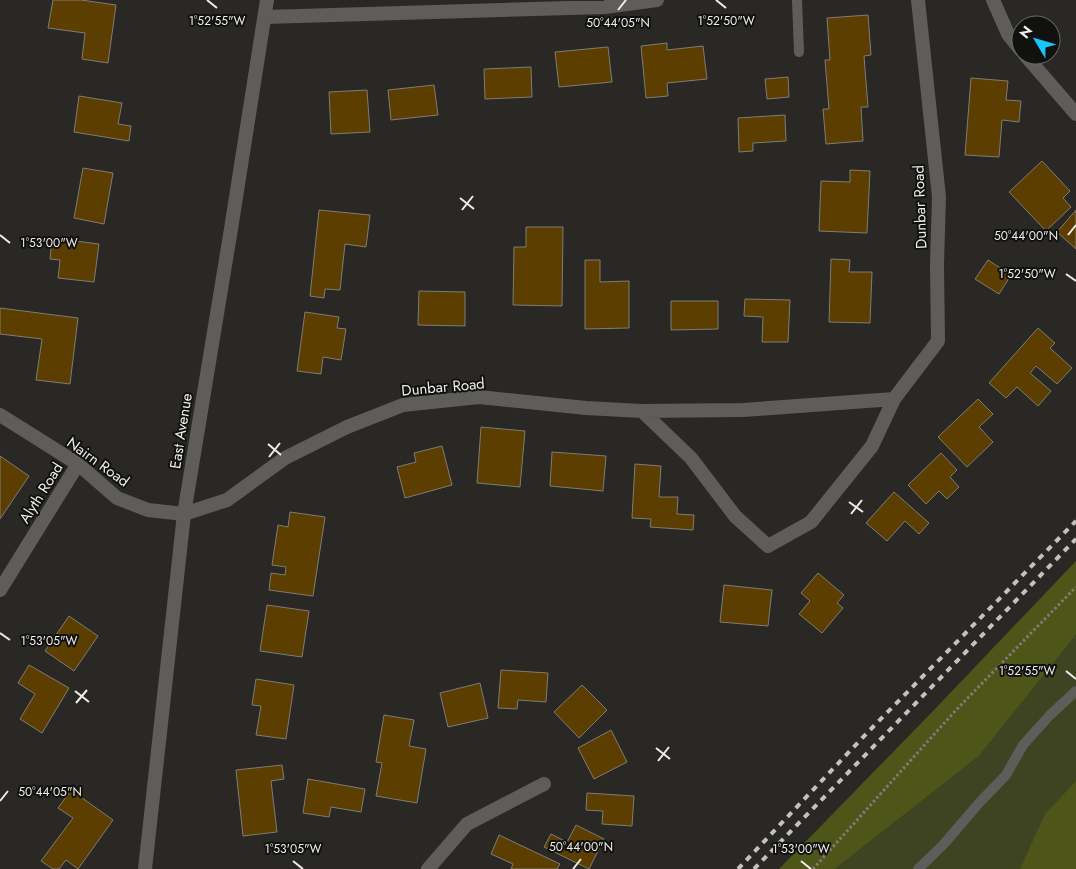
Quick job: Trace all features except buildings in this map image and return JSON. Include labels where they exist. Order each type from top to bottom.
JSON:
[{"type":"street","name":"East Avenue","points":[[146,869],[184,514],[267,0]]},
{"type":"street","points":[[265,17],[605,7],[657,0]]},
{"type":"street","name":"Dunbar Road","points":[[642,411],[691,458],[735,516],[768,546],[811,522],[872,446],[894,400],[938,341],[937,264],[939,196],[918,0]]},
{"type":"street","points":[[994,0],[1011,38]]},
{"type":"street","points":[[1034,65],[1076,114]]},
{"type":"street","name":"Dunbar Road","points":[[184,514],[227,500],[285,458],[347,427],[403,405],[479,397],[586,408],[642,411],[743,410],[894,400]]},
{"type":"street","name":"Nairn Road","points":[[0,416],[78,464],[117,498],[148,510],[184,514]]},
{"type":"street","name":"Alyth Road","points":[[0,590],[78,464]]},
{"type":"street","points":[[428,869],[467,824],[544,784]]},
{"type":"lane","points":[[796,0],[799,52]]},
{"type":"lane","points":[[918,869],[944,845],[979,802],[1006,775],[1023,745],[1050,715],[1076,691]]},
{"type":"path","points":[[812,869],[956,710],[1076,587]]},
{"type":"green space","points":[[1076,561],[1076,635],[979,756],[835,869],[779,869],[934,710]]},
{"type":"green space","points":[[1076,635],[1076,869],[835,869],[979,756]]},
{"type":"green space","points":[[1076,781],[1076,869],[1020,869],[1045,814]]},
{"type":"railway","points":[[738,869],[867,733],[1076,521]]},
{"type":"railway","points":[[754,869],[1076,539]]}]
